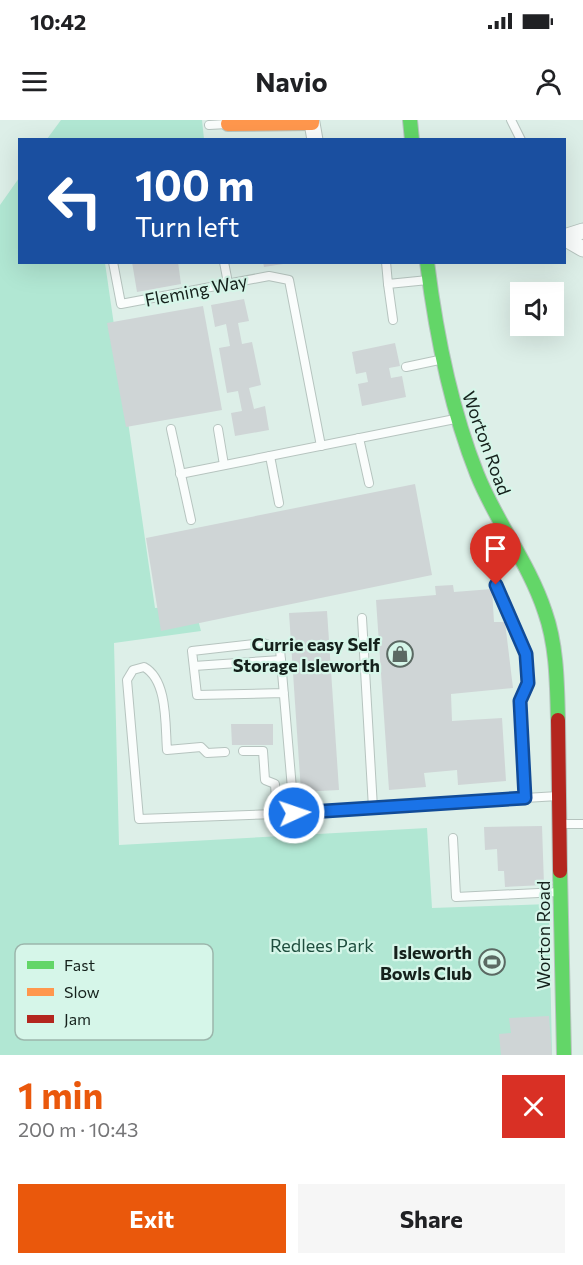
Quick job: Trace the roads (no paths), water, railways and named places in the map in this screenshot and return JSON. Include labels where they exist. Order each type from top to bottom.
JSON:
[{"type":"street","points":[[410,120],[412,138]]},
{"type":"street","points":[[228,124],[312,122],[315,138]]},
{"type":"street","points":[[566,237],[583,231]]},
{"type":"street","points":[[566,239],[583,249]]},
{"type":"street","name":"Worton Road","points":[[427,264],[441,360],[455,420],[490,505],[543,605],[556,665],[561,795],[561,1008],[564,1055]]},
{"type":"lane","points":[[511,120],[520,138]]},
{"type":"lane","points":[[209,125],[228,124]]},
{"type":"lane","name":"Fleming Way","points":[[113,264],[121,304],[269,276],[289,280],[321,446]]},
{"type":"lane","points":[[224,264],[228,283]]},
{"type":"lane","points":[[386,264],[393,320]]},
{"type":"lane","points":[[388,284],[429,280]]},
{"type":"lane","points":[[406,367],[441,360]]},
{"type":"lane","points":[[180,474],[455,420]]},
{"type":"lane","points":[[171,429],[190,520]]},
{"type":"lane","points":[[218,429],[224,465]]},
{"type":"lane","points":[[360,438],[369,483]]},
{"type":"lane","points":[[270,456],[279,503]]},
{"type":"lane","points":[[496,585],[526,654],[528,683],[520,701],[525,798]]},
{"type":"lane","points":[[362,618],[373,808]]},
{"type":"lane","points":[[284,693],[197,695],[192,651],[263,643],[280,649],[284,693],[294,813]]},
{"type":"lane","points":[[194,666],[281,660]]},
{"type":"lane","points":[[225,752],[207,753],[201,747],[167,750],[159,683],[154,672],[144,667],[132,670],[127,680],[139,819],[277,814],[561,795]]},
{"type":"lane","points":[[243,751],[263,751],[265,780],[275,784],[277,814]]},
{"type":"lane","points":[[561,824],[583,824]]},
{"type":"lane","points":[[453,838],[456,897],[560,892]]},
{"type":"place","name":"Currie easy Self Storage Isleworth","points":[[400,654]]},
{"type":"place","name":"Isleworth Bowls Club","points":[[492,962]]},
{"type":"park label","name":"Redlees Park","points":[[322,945]]}]
